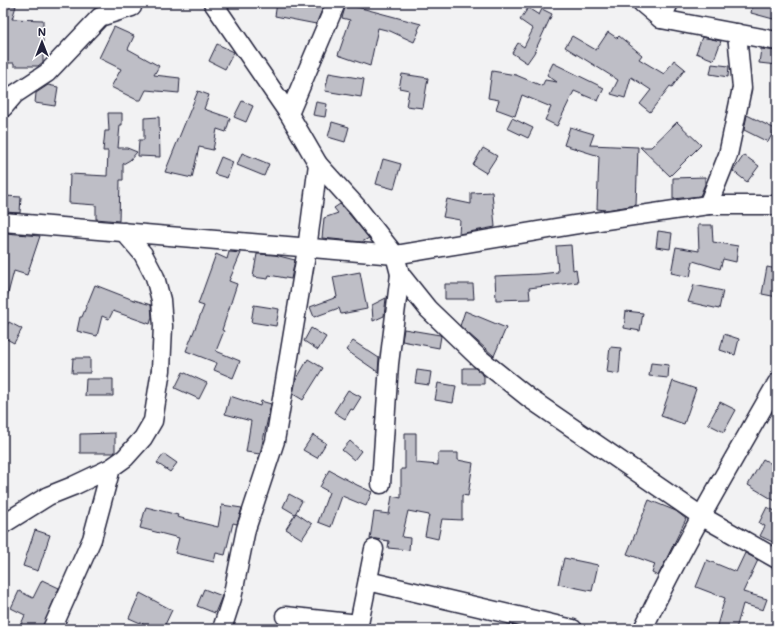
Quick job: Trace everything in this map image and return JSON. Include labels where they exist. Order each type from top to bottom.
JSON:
[{"type":"street","points":[[213,3],[289,114],[318,164],[357,207],[395,255],[400,274],[389,364],[380,484]]},
{"type":"street","points":[[289,114],[336,3]]},
{"type":"street","points":[[642,3],[661,19],[777,41]]},
{"type":"street","points":[[661,19],[669,3]]},
{"type":"street","points":[[3,108],[16,94],[47,73],[100,17],[132,7]]},
{"type":"street","points":[[708,205],[728,155],[742,88],[737,33]]},
{"type":"street","points":[[222,629],[232,598],[246,529],[275,441],[307,249],[318,164]]},
{"type":"street","points":[[3,222],[307,249],[395,255],[581,224],[708,205],[777,205]]},
{"type":"street","points":[[3,524],[48,496],[111,468],[125,458],[143,438],[153,420],[161,370],[163,326],[161,300],[155,277],[143,254],[124,232]]},
{"type":"street","points":[[400,274],[428,309],[479,358],[529,398],[701,516],[777,559]]},
{"type":"street","points":[[643,629],[659,594],[701,516],[777,383]]},
{"type":"street","points":[[52,629],[92,539],[111,468]]},
{"type":"street","points":[[285,616],[359,627],[374,550]]},
{"type":"street","points":[[368,581],[573,629]]},
{"type":"building","points":[[3,3],[16,6],[12,19],[43,20],[43,62],[38,66],[14,66],[14,63],[3,63]]},
{"type":"building","points":[[277,3],[325,3],[316,24],[275,16]]},
{"type":"building","points":[[753,3],[777,3],[777,20],[751,13]]},
{"type":"building","points":[[346,4],[421,24],[414,42],[390,31],[378,28],[370,66],[338,55],[350,20],[342,18]]},
{"type":"building","points":[[528,8],[539,15],[542,9],[552,14],[534,53],[527,63],[512,53],[518,43],[524,47],[533,29],[520,20]]},
{"type":"building","points":[[114,27],[134,36],[128,49],[159,66],[154,75],[180,78],[179,93],[146,90],[141,100],[137,100],[111,87],[121,69],[99,58]]},
{"type":"building","points":[[608,32],[617,38],[619,36],[642,55],[639,59],[664,74],[674,60],[685,69],[672,87],[670,86],[650,112],[640,104],[651,90],[631,77],[625,98],[611,94],[618,80],[565,47],[572,36],[596,50]]},
{"type":"building","points":[[702,37],[721,41],[714,60],[696,53]]},
{"type":"building","points":[[217,44],[234,52],[225,69],[209,61]]},
{"type":"building","points":[[761,49],[777,51],[777,65],[759,63]]},
{"type":"building","points":[[553,63],[604,88],[598,101],[574,91],[557,126],[545,120],[551,107],[522,95],[515,116],[496,109],[499,100],[488,98],[492,71],[516,75],[542,86],[545,80],[557,82],[547,75]]},
{"type":"building","points":[[712,64],[729,66],[728,77],[710,74]]},
{"type":"building","points":[[329,73],[364,79],[361,97],[325,91]]},
{"type":"building","points":[[402,74],[428,78],[423,108],[406,106],[409,90],[399,88]]},
{"type":"building","points":[[48,85],[58,87],[55,106],[35,103],[36,93]]},
{"type":"building","points":[[198,91],[209,95],[204,109],[230,118],[226,132],[217,129],[213,150],[199,147],[192,178],[165,172]]},
{"type":"building","points":[[242,101],[253,106],[246,122],[234,117]]},
{"type":"building","points":[[316,102],[327,104],[325,117],[313,115]]},
{"type":"building","points":[[108,113],[122,113],[122,125],[120,125],[118,148],[127,148],[137,152],[130,160],[123,164],[123,180],[120,180],[119,221],[96,219],[96,205],[69,203],[70,174],[107,176],[108,151],[103,151],[105,131],[109,131]]},
{"type":"building","points":[[747,115],[775,129],[768,142],[744,130]]},
{"type":"building","points":[[159,117],[160,157],[138,156],[139,140],[144,140],[144,118]]},
{"type":"building","points":[[512,118],[533,128],[528,138],[507,128]]},
{"type":"building","points":[[332,122],[349,127],[345,142],[328,137]]},
{"type":"building","points":[[677,122],[701,145],[670,176],[640,147],[651,147]]},
{"type":"building","points":[[570,127],[594,134],[590,145],[638,147],[636,205],[606,210],[597,209],[599,156],[564,145]]},
{"type":"building","points":[[483,148],[497,156],[486,173],[473,165]]},
{"type":"building","points":[[242,153],[269,164],[264,176],[237,165]]},
{"type":"building","points":[[744,155],[759,166],[747,182],[733,171]]},
{"type":"building","points":[[221,157],[233,162],[227,178],[214,174]]},
{"type":"building","points":[[383,159],[401,164],[394,189],[376,184]]},
{"type":"building","points":[[705,177],[705,184],[700,196],[673,199],[673,178]]},
{"type":"building","points":[[492,192],[495,227],[459,234],[460,220],[443,217],[447,199],[471,204],[471,193]]},
{"type":"building","points":[[5,196],[21,197],[20,213],[5,212]]},
{"type":"building","points":[[340,204],[369,238],[362,242],[322,238],[324,218],[338,213],[334,208]]},
{"type":"building","points":[[698,225],[712,225],[713,242],[738,246],[736,262],[723,259],[720,269],[693,261],[690,277],[671,273],[676,247],[699,251]]},
{"type":"building","points":[[658,231],[672,233],[670,249],[656,247]]},
{"type":"building","points":[[5,233],[40,236],[27,275],[14,271],[6,301],[3,300],[3,240]]},
{"type":"building","points":[[571,245],[573,270],[576,269],[578,282],[529,288],[530,299],[496,300],[495,276],[558,272],[556,246]]},
{"type":"building","points":[[229,252],[241,253],[229,281],[237,284],[222,330],[224,331],[216,351],[240,361],[233,378],[214,370],[217,363],[186,351],[204,306],[198,304],[216,254],[227,259]]},
{"type":"building","points":[[257,254],[275,255],[295,260],[291,279],[269,275],[268,279],[253,277]]},
{"type":"building","points":[[767,267],[777,269],[777,297],[762,294]]},
{"type":"building","points":[[360,272],[367,309],[341,314],[339,308],[314,317],[310,307],[337,297],[333,277]]},
{"type":"building","points":[[445,284],[473,284],[474,299],[445,299]]},
{"type":"building","points":[[95,285],[151,305],[152,317],[150,324],[113,311],[109,319],[102,316],[97,336],[77,331],[80,317],[82,317]]},
{"type":"building","points":[[694,285],[723,291],[719,309],[688,302]]},
{"type":"building","points":[[386,298],[384,316],[373,321],[372,305]]},
{"type":"building","points":[[254,305],[279,309],[276,326],[251,322]]},
{"type":"building","points":[[465,311],[506,328],[494,356],[460,326]]},
{"type":"building","points":[[626,311],[643,313],[640,331],[624,328]]},
{"type":"building","points":[[9,322],[22,329],[14,343],[3,337],[3,332]]},
{"type":"building","points":[[311,328],[326,337],[318,350],[304,341]]},
{"type":"building","points":[[404,329],[440,335],[439,348],[402,341]]},
{"type":"building","points":[[724,334],[739,339],[735,355],[720,350]]},
{"type":"building","points":[[353,341],[379,358],[378,372],[346,350]]},
{"type":"building","points":[[610,347],[621,348],[619,374],[607,372]]},
{"type":"building","points":[[73,358],[90,358],[90,373],[72,373]]},
{"type":"building","points":[[308,359],[323,368],[303,400],[293,394],[296,380]]},
{"type":"building","points":[[651,363],[669,365],[668,378],[649,376]]},
{"type":"building","points":[[463,368],[475,368],[484,376],[484,384],[463,384]]},
{"type":"building","points":[[417,370],[431,372],[429,385],[415,383]]},
{"type":"building","points":[[183,372],[207,383],[199,399],[175,388]]},
{"type":"building","points":[[86,379],[113,379],[113,396],[85,396]]},
{"type":"building","points":[[673,381],[696,389],[684,424],[661,416]]},
{"type":"building","points":[[438,383],[456,386],[453,403],[435,400]]},
{"type":"building","points":[[348,390],[361,397],[345,419],[334,412]]},
{"type":"building","points":[[230,396],[260,406],[261,401],[271,404],[260,454],[246,452],[251,421],[225,414]]},
{"type":"building","points":[[720,402],[736,410],[724,432],[708,424]]},
{"type":"building","points":[[115,433],[114,453],[80,453],[80,434]]},
{"type":"building","points":[[405,433],[416,433],[416,463],[438,465],[438,453],[458,453],[458,460],[473,463],[468,496],[462,495],[462,520],[442,519],[438,539],[425,536],[429,515],[408,511],[402,537],[410,538],[409,550],[388,548],[389,541],[370,539],[374,512],[389,514],[392,496],[401,498],[401,469],[405,469]]},
{"type":"building","points":[[313,435],[326,443],[317,458],[303,450]]},
{"type":"building","points":[[350,441],[361,451],[354,460],[342,450]]},
{"type":"building","points":[[164,454],[177,463],[170,472],[157,463]]},
{"type":"building","points":[[763,459],[777,467],[777,502],[748,485]]},
{"type":"building","points":[[329,470],[372,492],[366,506],[342,496],[331,527],[318,522],[329,492],[320,487]]},
{"type":"building","points":[[289,494],[302,501],[295,514],[283,507]]},
{"type":"building","points":[[649,500],[676,511],[686,519],[658,576],[652,573],[655,564],[627,554]]},
{"type":"building","points":[[222,505],[242,508],[237,524],[233,523],[225,555],[216,553],[214,562],[175,553],[179,538],[140,528],[146,507],[178,515],[177,517],[218,527]]},
{"type":"building","points":[[767,507],[777,512],[777,544],[760,536],[765,526],[759,523]]},
{"type":"building","points":[[296,513],[312,524],[302,539],[286,529]]},
{"type":"building","points":[[35,530],[50,535],[38,571],[23,566]]},
{"type":"building","points":[[745,553],[758,560],[743,592],[767,599],[763,610],[743,604],[736,629],[716,629],[725,598],[696,587],[707,560],[736,572]]},
{"type":"building","points":[[564,558],[598,565],[592,591],[558,584]]},
{"type":"building","points":[[42,580],[59,588],[42,629],[19,629],[25,615],[11,608],[19,591],[33,598]]},
{"type":"building","points":[[204,589],[222,596],[215,613],[197,606]]},
{"type":"building","points":[[140,593],[172,610],[163,629],[154,629],[129,618]]}]
